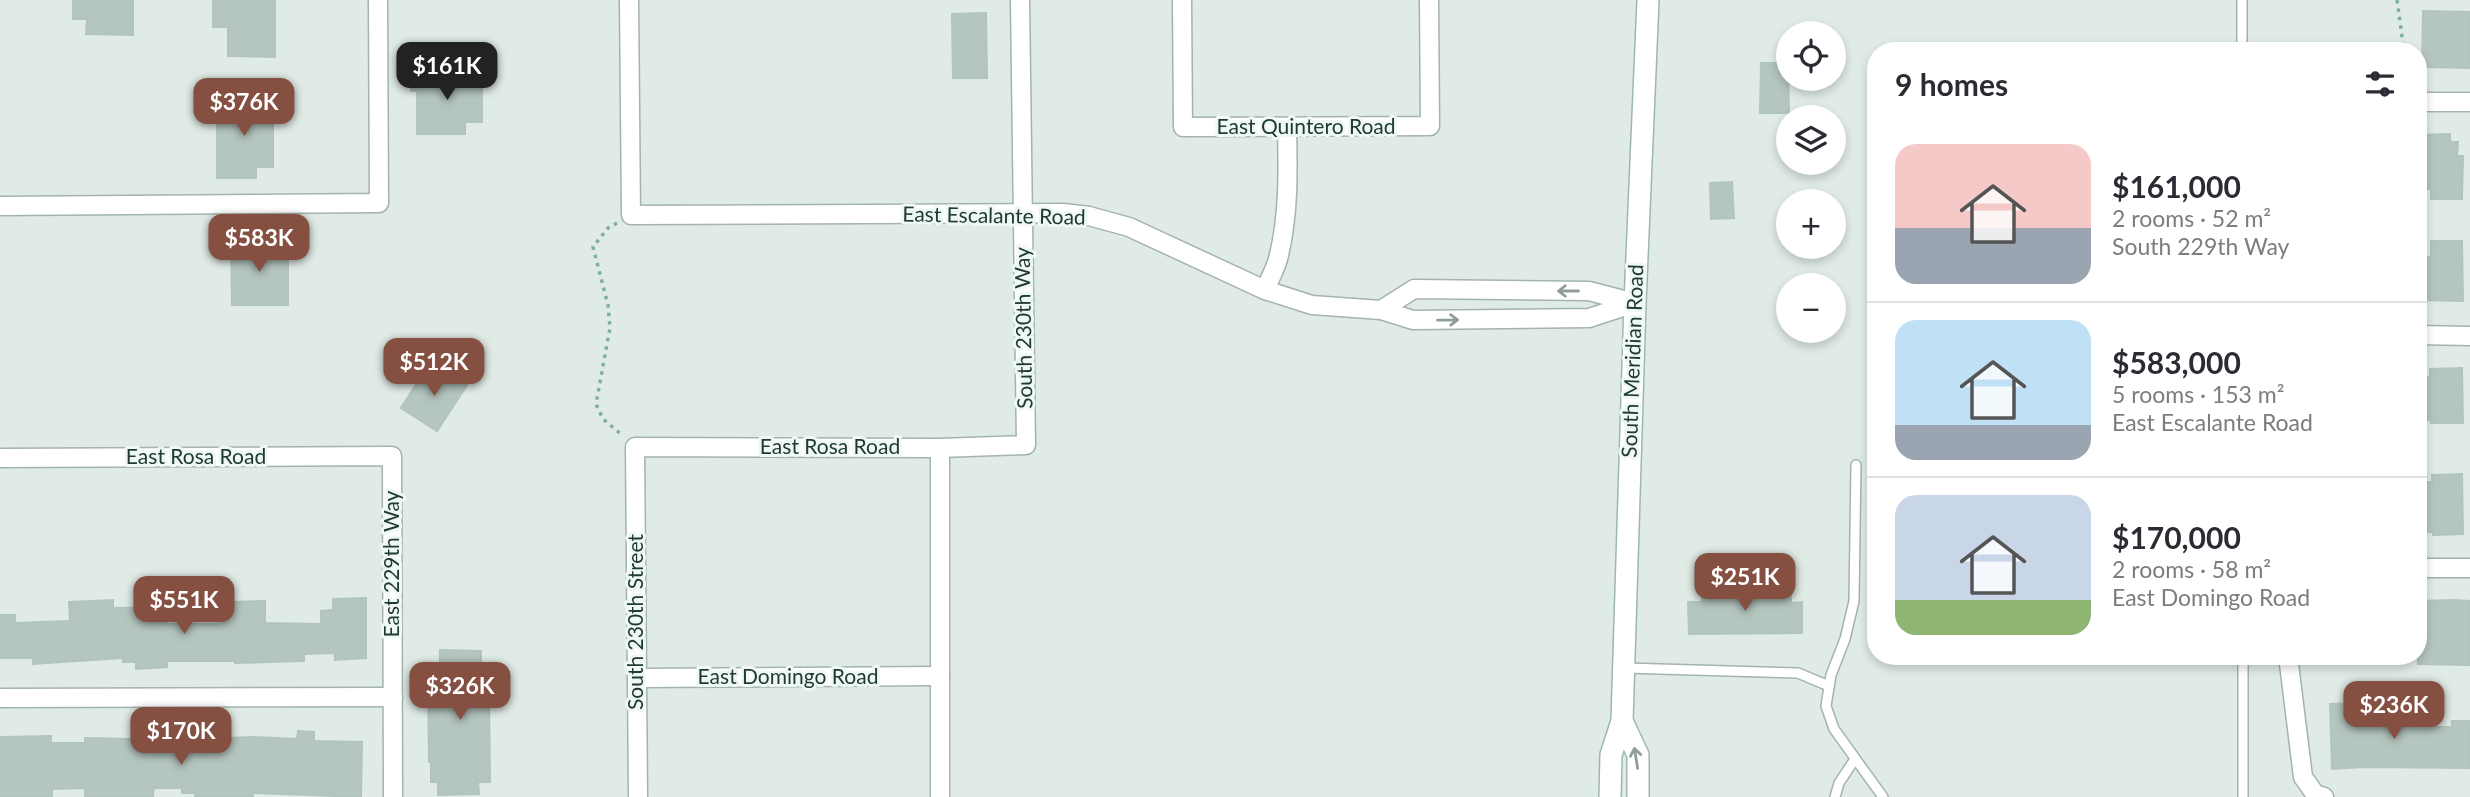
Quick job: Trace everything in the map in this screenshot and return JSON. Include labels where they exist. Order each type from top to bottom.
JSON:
[{"type":"street","points":[[0,206],[379,203],[378,0]]},
{"type":"street","points":[[629,0],[631,215]]},
{"type":"street","name":"South 230th Way","points":[[1020,0],[1026,445]]},
{"type":"street","name":"East Quintero Road","points":[[1182,0],[1183,127],[1430,126],[1429,0]]},
{"type":"street","name":"South Meridian Road","points":[[1610,797],[1611,755],[1622,721],[1634,303],[1648,0]]},
{"type":"street","points":[[2427,102],[2470,102]]},
{"type":"street","points":[[1265,290],[1278,261],[1284,222],[1288,183],[1287,127]]},
{"type":"street","name":"East Escalante Road","points":[[631,215],[1076,214],[1129,227],[1265,290],[1312,305],[1381,310],[1413,320],[1589,318],[1634,303]]},
{"type":"street","points":[[1381,310],[1414,289],[1589,291],[1634,303]]},
{"type":"street","points":[[2427,335],[2470,335]]},
{"type":"street","name":"East Rosa Road","points":[[635,447],[940,448],[1026,445]]},
{"type":"street","name":"South 230th Street","points":[[635,447],[638,797]]},
{"type":"street","points":[[940,448],[940,797]]},
{"type":"street","name":"East Rosa Road","points":[[0,458],[392,456]]},
{"type":"street","name":"East 229th Way","points":[[392,456],[393,797]]},
{"type":"street","points":[[2427,568],[2470,568]]},
{"type":"street","points":[[2289,665],[2303,777],[2320,796]]},
{"type":"street","name":"East Domingo Road","points":[[637,678],[940,676]]},
{"type":"street","points":[[0,698],[393,697]]},
{"type":"street","name":"South Meridian Road","points":[[1622,721],[1638,754],[1638,797]]},
{"type":"lane","points":[[2242,0],[2242,42]]},
{"type":"lane","points":[[1857,465],[1854,601],[1830,675],[1826,706],[1834,729],[1883,797]]},
{"type":"lane","points":[[2243,665],[2243,797]]},
{"type":"lane","points":[[1623,668],[1798,673],[1829,686]]},
{"type":"lane","points":[[1835,797],[1839,783],[1856,759]]},
{"type":"path","points":[[2397,0],[2403,42]]},
{"type":"path","points":[[631,215],[608,228],[593,247],[608,305],[610,328],[596,404],[603,418],[635,447]]},
{"type":"building","points":[[73,0],[133,0],[133,35],[86,34],[87,19],[73,19]]},
{"type":"building","points":[[213,0],[275,0],[275,57],[228,56],[228,27],[213,27]]},
{"type":"building","points":[[2423,11],[2470,12],[2470,68],[2427,67],[2427,42],[2422,42]]},
{"type":"building","points":[[986,13],[987,78],[953,78],[952,14]]},
{"type":"building","points":[[1761,63],[1776,63],[1776,91],[1789,91],[1789,105],[1776,105],[1776,113],[1760,113]]},
{"type":"building","points":[[411,74],[482,74],[482,122],[465,122],[465,134],[417,134],[417,91],[411,91]]},
{"type":"building","points":[[217,101],[273,101],[273,167],[256,167],[256,178],[217,178]]},
{"type":"building","points":[[2450,134],[2450,142],[2458,142],[2457,156],[2463,156],[2462,199],[2431,199],[2431,189],[2427,189],[2427,135]]},
{"type":"building","points":[[1732,182],[1734,218],[1711,219],[1710,183]]},
{"type":"building","points":[[231,236],[252,236],[252,247],[288,248],[288,305],[232,305]]},
{"type":"building","points":[[2431,241],[2462,241],[2463,301],[2427,300],[2427,257],[2431,257]]},
{"type":"building","points":[[440,367],[467,385],[437,431],[401,408],[424,372],[433,378]]},
{"type":"building","points":[[2462,368],[2463,423],[2431,423],[2431,420],[2427,420],[2427,377],[2430,377],[2430,369]]},
{"type":"building","points":[[2462,474],[2463,534],[2433,535],[2433,532],[2427,532],[2427,482],[2432,482],[2432,475]]},
{"type":"building","points":[[1791,591],[1791,603],[1802,602],[1802,633],[1689,634],[1688,602],[1702,602],[1702,592]]},
{"type":"building","points":[[366,598],[366,658],[335,660],[335,653],[304,654],[304,661],[167,661],[167,667],[136,669],[136,662],[123,662],[123,658],[33,664],[33,658],[0,658],[0,615],[15,615],[15,623],[70,621],[69,602],[113,600],[113,608],[166,607],[167,624],[221,624],[221,613],[233,612],[232,602],[265,601],[265,623],[321,624],[321,611],[333,610],[333,599]]},
{"type":"building","points":[[2427,601],[2470,601],[2470,665],[2427,664]]},
{"type":"building","points":[[440,650],[481,651],[481,664],[493,664],[492,696],[489,696],[490,782],[478,782],[479,794],[438,795],[438,782],[431,782],[428,683],[433,683],[434,663],[440,663]]},
{"type":"building","points":[[2362,703],[2362,711],[2406,711],[2405,727],[2452,727],[2452,721],[2470,721],[2470,768],[2332,769],[2330,704]]},
{"type":"building","points":[[298,731],[314,732],[314,741],[362,742],[361,797],[253,793],[253,797],[195,797],[195,793],[182,793],[182,788],[154,788],[153,797],[85,797],[85,788],[52,789],[52,797],[0,797],[0,737],[51,736],[51,743],[85,743],[85,738],[297,739]]}]
